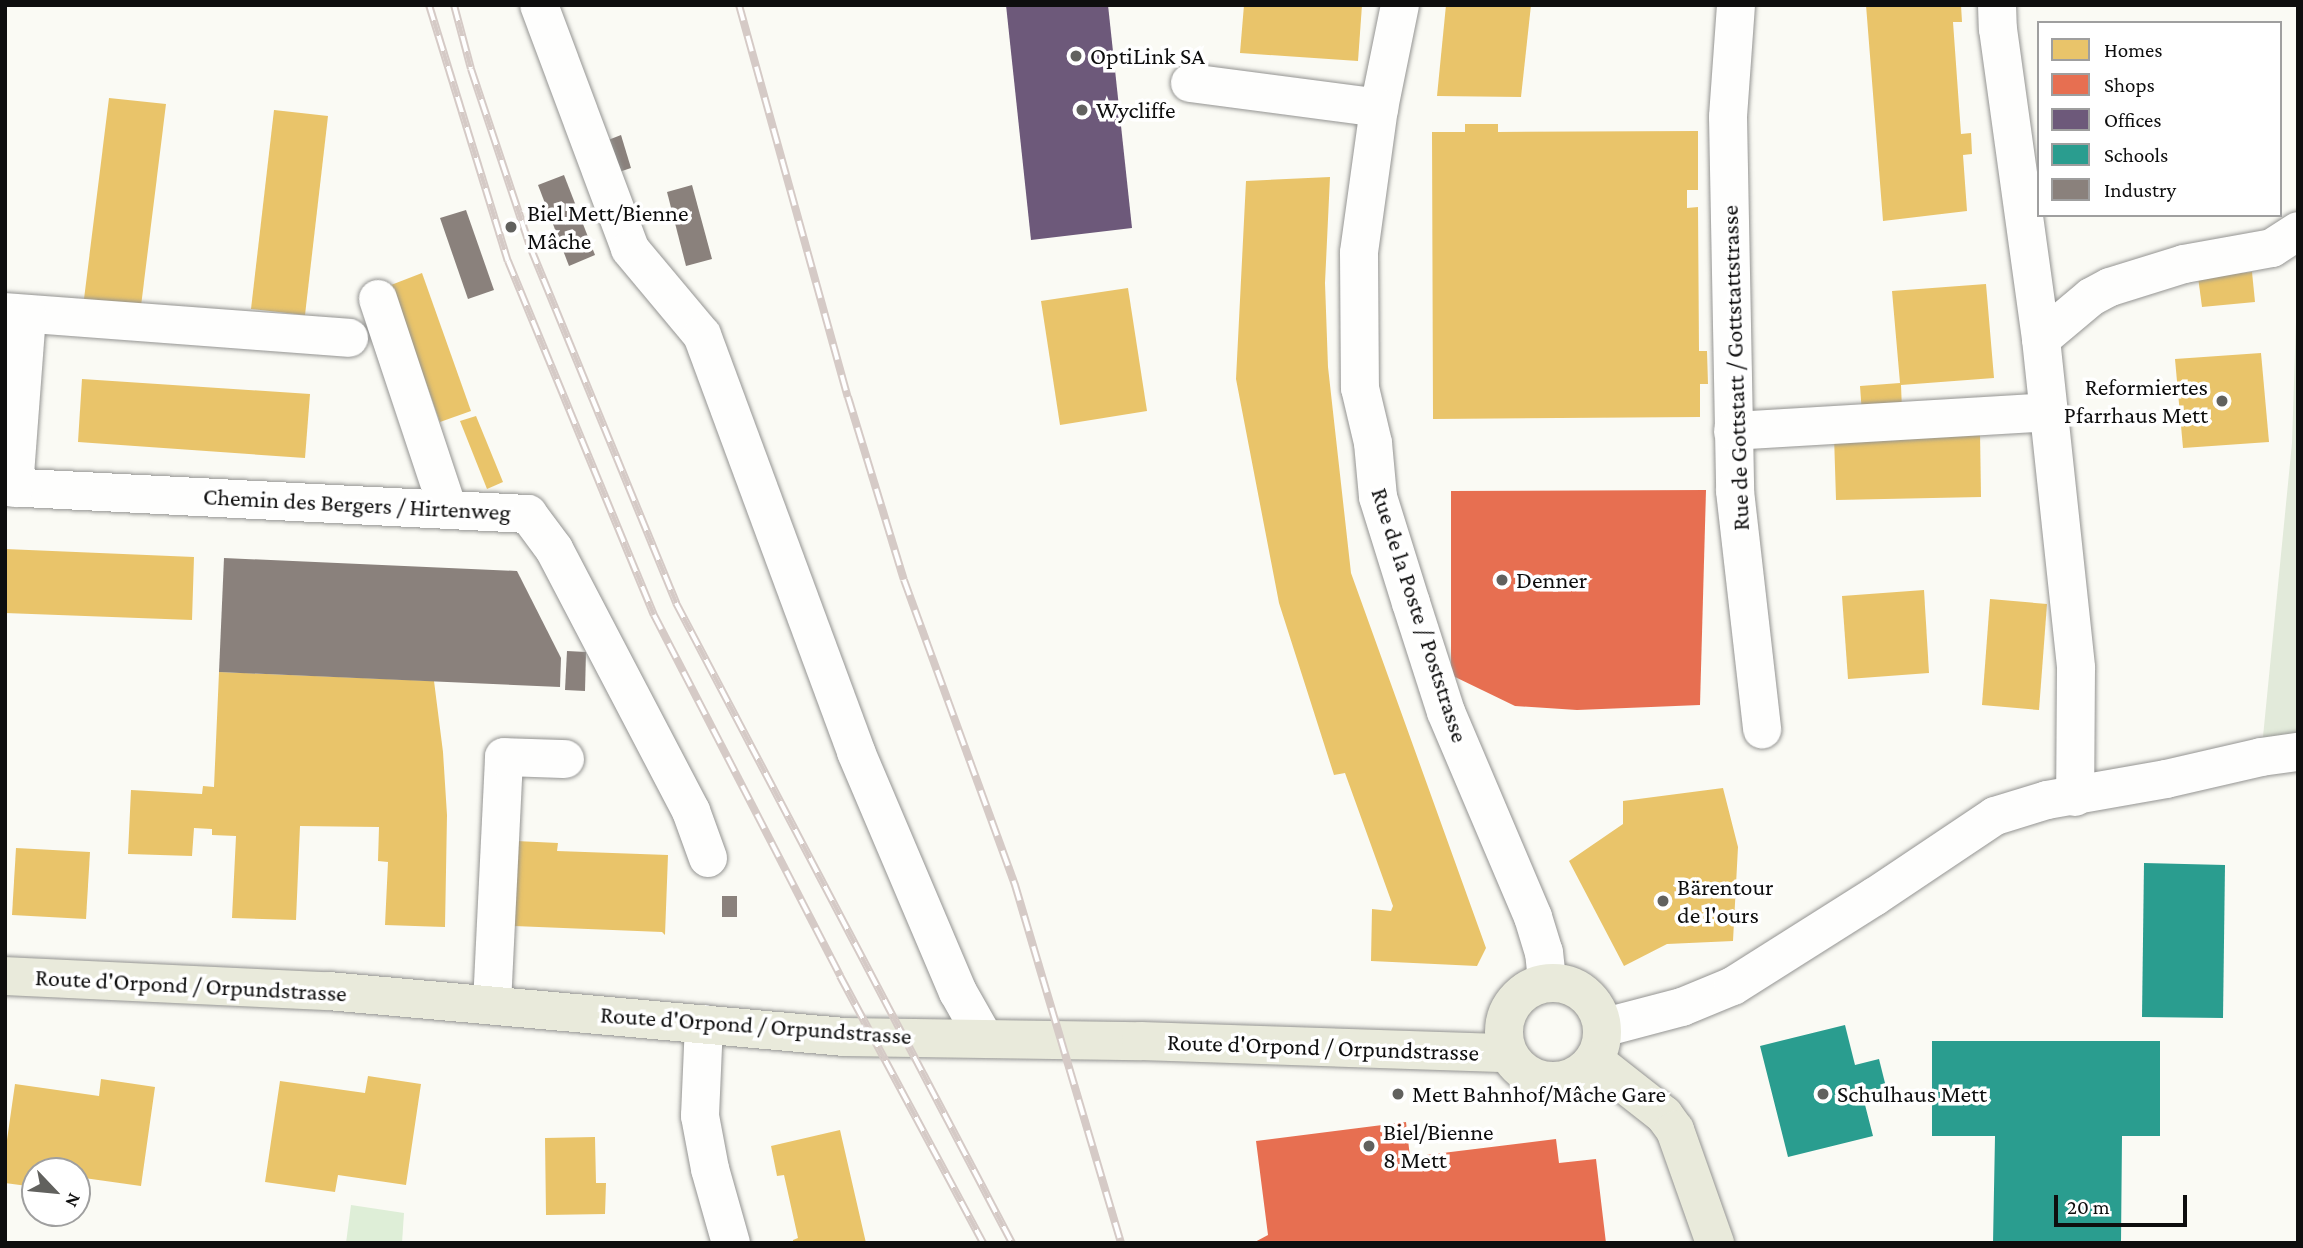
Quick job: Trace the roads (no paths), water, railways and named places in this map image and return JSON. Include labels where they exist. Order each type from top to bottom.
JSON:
[{"type":"main road","name":"Route d'Orpond / Orpundstrasse","points":[[5,976],[328,991],[844,1037],[984,1038],[1508,1053]]},
{"type":"main road","points":[[1598,1044],[1566,1080],[1549,1082],[1532,1077],[1518,1068],[1508,1053],[1503,1038],[1510,1008],[1519,996],[1547,983],[1567,985],[1584,994],[1597,1009],[1598,1044],[1675,1130],[1715,1243]]},
{"type":"street","points":[[540,5],[630,249],[702,335],[856,752],[958,992],[984,1038]]},
{"type":"street","name":"Rue de la Poste / Poststrasse","points":[[1399,5],[1379,108],[1359,253],[1360,388],[1373,443],[1378,497],[1446,712],[1533,917],[1544,952],[1547,983]]},
{"type":"street","name":"Rue de Gottstatt / Gottstattstrasse","points":[[1736,5],[1728,117],[1735,491],[1762,729]]},
{"type":"street","points":[[1997,5],[1998,29],[2041,339],[2076,668],[2075,797]]},
{"type":"street","points":[[1190,83],[1379,108]]},
{"type":"street","points":[[2041,339],[2091,296],[2110,287],[2184,264],[2272,248],[2298,231]]},
{"type":"street","points":[[378,299],[447,507]]},
{"type":"street","points":[[10,488],[16,313],[349,338]]},
{"type":"street","points":[[1733,431],[2049,412]]},
{"type":"street","name":"Chemin des Bergers / Hirtenweg","points":[[10,488],[447,507],[528,514],[554,549],[691,811],[708,858]]},
{"type":"street","points":[[1598,1044],[1712,996],[1792,950],[1986,821],[2016,808],[2260,757],[2298,752]]},
{"type":"street","points":[[492,1004],[503,757],[565,759]]},
{"type":"street","points":[[704,1024],[700,1116],[710,1170],[731,1243]]},
{"type":"railway","points":[[429,5],[508,261],[654,615],[840,976],[983,1243]]},
{"type":"railway","points":[[454,5],[471,69],[531,249],[676,603],[1012,1243]]},
{"type":"railway","points":[[739,5],[848,397],[904,580],[1015,885],[1121,1243]]},
{"type":"place","name":"OptiLink SA","points":[[1076,56]]},
{"type":"place","name":"Wycliffe","points":[[1082,110]]},
{"type":"place","name":"Biel Mett/Bienne Mâche","points":[[511,227]]},
{"type":"place","name":"Reformiertes Pfarrhaus Mett","points":[[2222,401]]},
{"type":"place","name":"Denner","points":[[1502,580]]},
{"type":"place","name":"Bärentour de l'ours","points":[[1663,901]]},
{"type":"place","name":"Mett Bahnhof/Mâche Gare","points":[[1398,1094]]},
{"type":"place","name":"Schulhaus Mett","points":[[1823,1094]]},
{"type":"place","name":"Biel/Bienne 8 Mett","points":[[1369,1146]]}]
